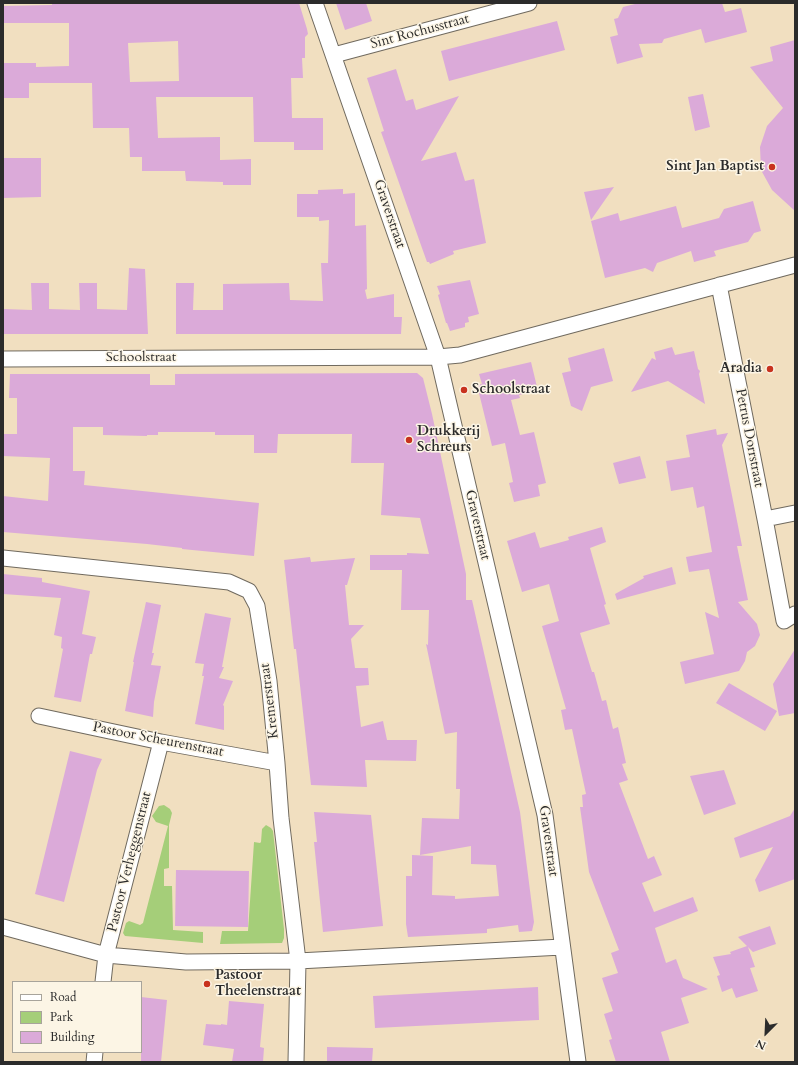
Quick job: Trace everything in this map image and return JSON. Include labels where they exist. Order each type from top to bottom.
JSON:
[{"type":"street","name":"Graverstraat","points":[[315,3],[438,357],[545,815],[578,1062]]},
{"type":"street","name":"Sint Rochusstraat","points":[[334,55],[529,3]]},
{"type":"street","name":"Schoolstraat","points":[[3,359],[460,356],[795,265]]},
{"type":"street","name":"Petrus Dorrstraat","points":[[719,285],[784,621],[795,614]]},
{"type":"street","points":[[765,519],[795,513]]},
{"type":"street","name":"Kremerstraat","points":[[3,558],[229,582],[249,591],[256,606],[269,681],[281,818],[298,961],[296,1062]]},
{"type":"street","name":"Pastoor Scheurenstraat","points":[[39,716],[161,742],[277,763]]},
{"type":"street","name":"Pastoor Verheggenstraat","points":[[103,981],[106,955],[161,742]]},
{"type":"street","points":[[3,927],[106,955],[186,962],[298,961],[562,947]]},
{"type":"green space","points":[[164,805],[170,809],[172,813],[169,825],[169,868],[164,869],[164,886],[172,886],[173,930],[203,932],[203,943],[125,936],[123,933],[126,923],[129,921],[140,925],[143,923],[168,826],[156,822],[152,816],[159,806]]},
{"type":"green space","points":[[266,825],[273,831],[284,938],[282,943],[220,944],[222,931],[248,931],[254,842],[261,842],[262,829]]},
{"type":"building","points":[[52,3],[299,3],[308,34],[305,37],[305,58],[302,58],[303,78],[291,78],[292,118],[323,118],[323,150],[294,150],[294,142],[254,142],[253,97],[156,97],[158,138],[220,137],[220,160],[251,159],[251,185],[223,185],[223,182],[186,181],[185,171],[142,171],[142,157],[130,157],[129,128],[93,128],[92,83],[29,83],[29,98],[3,98],[3,63],[36,63],[36,67],[69,66],[69,23],[3,23],[3,6],[52,5]],"holes":[[[178,41],[179,81],[130,82],[128,43]]]},
{"type":"building","points":[[336,3],[366,3],[372,21],[345,30]]},
{"type":"building","points":[[639,3],[722,3],[725,12],[741,8],[747,32],[705,43],[701,29],[664,39],[662,43],[639,44],[643,57],[617,64],[610,37],[618,35],[614,19],[618,18],[623,7]]},
{"type":"building","points":[[557,21],[565,50],[449,81],[441,51]]},
{"type":"building","points":[[795,40],[795,211],[772,190],[761,170],[760,147],[767,126],[783,108],[750,67],[773,61],[770,47]]},
{"type":"building","points":[[396,69],[406,101],[413,99],[416,110],[459,96],[421,161],[456,152],[465,181],[474,179],[486,243],[453,251],[454,254],[430,264],[427,262],[381,132],[384,131],[367,78]]},
{"type":"building","points":[[703,94],[710,127],[695,131],[688,97]]},
{"type":"building","points":[[3,158],[41,158],[41,197],[3,198]]},
{"type":"building","points":[[614,187],[591,220],[584,192]]},
{"type":"building","points":[[343,189],[343,194],[355,193],[355,226],[366,225],[367,289],[365,290],[367,299],[394,294],[394,317],[402,317],[401,334],[176,334],[176,283],[194,283],[193,310],[223,310],[223,284],[289,283],[290,300],[323,301],[321,263],[328,263],[329,220],[319,221],[319,217],[297,217],[297,194],[318,194],[318,190]]},
{"type":"building","points":[[753,201],[761,231],[754,233],[748,242],[714,251],[716,256],[694,262],[691,251],[657,263],[653,272],[645,268],[605,278],[591,221],[618,213],[620,221],[676,206],[682,228],[719,218],[724,209]]},
{"type":"building","points":[[129,268],[145,269],[148,334],[3,334],[3,309],[32,310],[31,283],[49,283],[49,309],[80,310],[79,283],[97,283],[97,309],[127,310]]},
{"type":"building","points":[[470,280],[479,314],[468,317],[469,322],[465,323],[465,327],[450,331],[446,323],[437,286]]},
{"type":"building","points":[[672,347],[675,355],[694,351],[698,369],[700,371],[699,374],[705,404],[668,381],[631,392],[652,358],[656,360],[654,352]]},
{"type":"building","points":[[604,348],[613,381],[591,387],[582,411],[571,406],[562,373],[571,371],[568,358]]},
{"type":"building","points":[[531,362],[538,391],[519,395],[520,398],[511,400],[520,435],[534,432],[546,483],[538,485],[540,496],[514,502],[509,483],[513,482],[505,443],[492,446],[477,385],[482,384],[479,374]]},
{"type":"building","points":[[417,373],[423,378],[432,414],[466,574],[466,600],[472,600],[520,812],[534,922],[532,931],[519,932],[518,925],[487,929],[487,933],[408,937],[406,924],[406,876],[412,876],[412,855],[433,856],[432,895],[455,896],[455,899],[499,896],[496,865],[471,864],[471,846],[420,855],[422,818],[459,819],[460,789],[456,789],[457,732],[445,734],[426,644],[428,645],[429,610],[401,610],[402,570],[370,570],[370,555],[407,555],[407,553],[429,554],[420,518],[381,515],[384,463],[351,463],[352,434],[278,434],[277,453],[254,453],[254,435],[215,435],[215,432],[158,432],[158,435],[147,436],[103,435],[103,427],[73,427],[73,471],[85,471],[84,485],[259,503],[254,556],[147,544],[3,532],[3,496],[48,501],[50,458],[3,456],[3,434],[17,434],[17,398],[9,398],[10,374],[150,374],[150,385],[175,385],[175,374]]},
{"type":"building","points":[[716,429],[717,435],[728,433],[722,445],[742,546],[737,546],[748,600],[738,602],[757,624],[760,635],[755,646],[747,652],[745,661],[739,671],[685,684],[680,662],[714,654],[705,612],[719,618],[709,569],[689,572],[686,557],[712,552],[704,506],[697,508],[693,487],[671,491],[666,461],[690,457],[686,435]]},
{"type":"building","points":[[640,456],[646,478],[619,484],[613,463]]},
{"type":"building","points":[[602,527],[606,542],[590,548],[606,604],[604,605],[610,624],[580,633],[592,672],[594,672],[602,701],[606,700],[613,729],[618,727],[626,763],[622,764],[628,780],[619,783],[648,859],[654,856],[662,875],[642,883],[654,912],[693,897],[698,911],[655,928],[666,963],[676,959],[683,978],[708,989],[681,998],[689,1023],[661,1032],[670,1062],[616,1062],[609,1040],[612,1039],[604,1014],[613,1011],[602,978],[618,973],[611,953],[619,950],[589,872],[580,807],[583,807],[582,795],[586,794],[572,729],[565,730],[561,710],[566,709],[542,626],[559,621],[549,584],[522,592],[507,541],[535,532],[540,548],[569,540],[568,537]]},
{"type":"building","points":[[310,557],[311,562],[355,558],[347,585],[345,585],[349,625],[364,625],[351,639],[355,668],[368,668],[369,685],[356,686],[361,727],[383,721],[387,740],[417,740],[416,761],[365,760],[367,787],[311,785],[296,649],[294,649],[284,560]]},
{"type":"building","points":[[672,567],[676,584],[617,600],[615,594],[644,578],[643,576]]},
{"type":"building","points":[[3,574],[42,578],[42,582],[90,591],[82,634],[96,637],[92,654],[90,654],[81,702],[54,697],[63,649],[61,648],[62,637],[54,635],[61,598],[3,594]]},
{"type":"building","points":[[146,602],[161,605],[151,665],[161,666],[154,702],[153,717],[125,711],[133,662]]},
{"type":"building","points":[[205,613],[231,618],[222,667],[224,667],[219,678],[233,681],[223,705],[224,730],[195,724],[204,676],[202,676],[204,664],[195,663]]},
{"type":"building","points":[[795,649],[795,713],[779,716],[773,684]]},
{"type":"building","points":[[729,683],[777,711],[765,731],[716,703]]},
{"type":"building","points":[[70,751],[102,759],[97,770],[64,902],[35,894]]},
{"type":"building","points":[[724,770],[736,804],[704,815],[690,776]]},
{"type":"building","points":[[795,808],[795,879],[759,892],[755,880],[773,847],[740,858],[734,838],[790,816]]},
{"type":"building","points":[[314,812],[371,815],[383,926],[323,932],[314,842],[317,842]]},
{"type":"building","points":[[176,870],[249,871],[248,927],[175,926]]},
{"type":"building","points":[[770,926],[776,944],[753,952],[748,947],[755,967],[750,968],[758,991],[736,998],[732,988],[722,992],[717,976],[720,975],[713,957],[731,954],[730,952],[747,946],[738,937]]},
{"type":"building","points":[[538,987],[539,1020],[375,1028],[373,996]]},
{"type":"building","points":[[142,997],[167,1000],[161,1062],[141,1062]]},
{"type":"building","points":[[229,1001],[264,1004],[260,1047],[264,1048],[263,1062],[232,1062],[234,1049],[203,1045],[206,1024],[227,1025]]},
{"type":"building","points":[[327,1047],[373,1048],[372,1062],[327,1062]]},
{"type":"place","name":"Sint Jan Baptist","points":[[772,167]]},
{"type":"place","name":"Aradia","points":[[770,369]]},
{"type":"place","name":"Schoolstraat","points":[[464,390]]},
{"type":"place","name":"Drukkerij Schreurs","points":[[409,440]]},
{"type":"place","name":"Pastoor Theelenstraat","points":[[207,984]]}]
